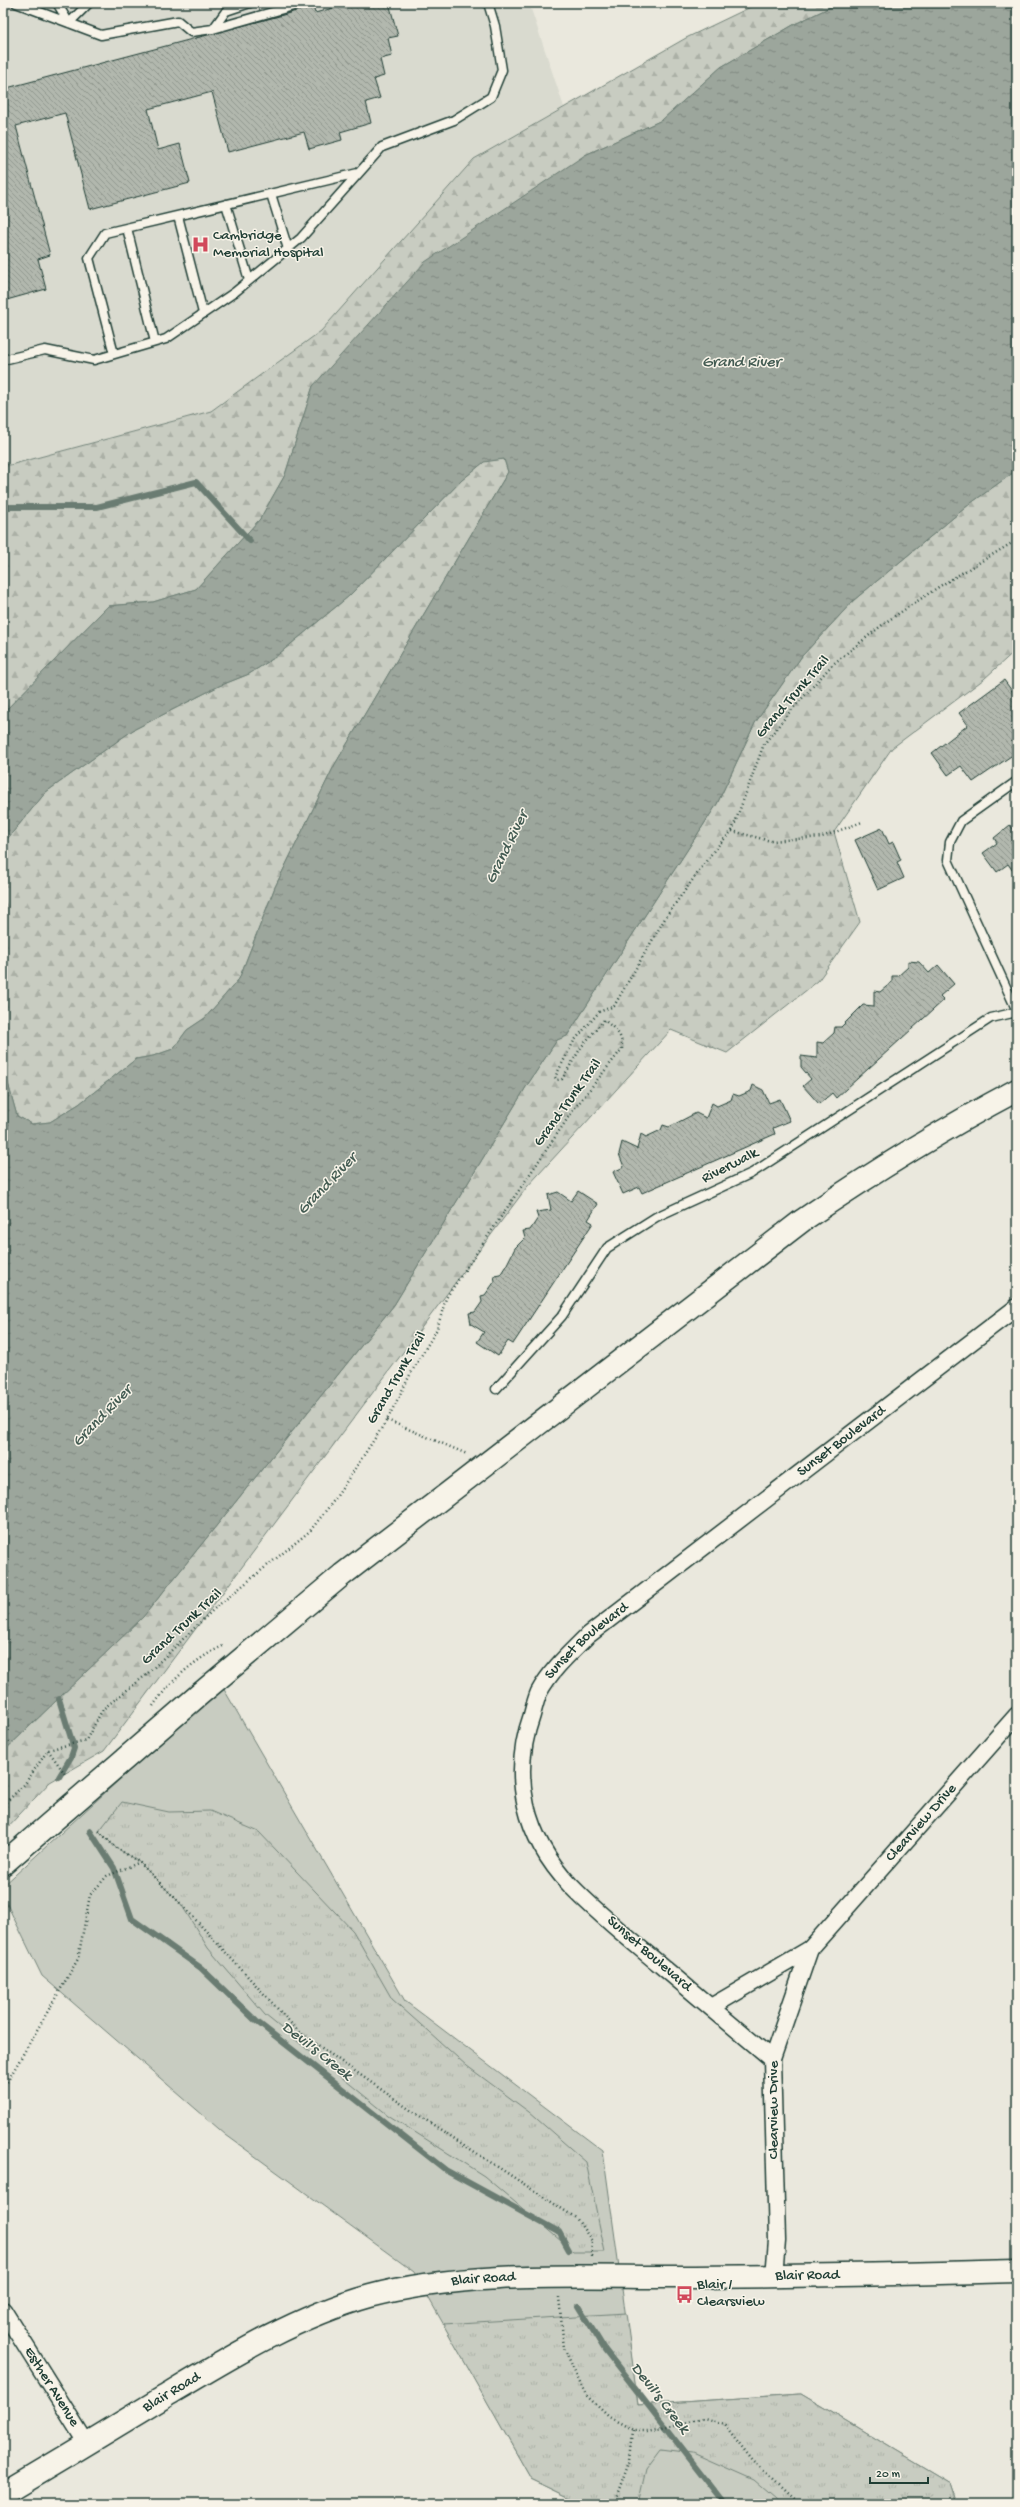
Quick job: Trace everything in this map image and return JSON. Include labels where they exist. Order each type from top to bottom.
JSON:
[{"type":"main road","points":[[3,1864],[200,1694],[342,1575],[803,1220],[853,1185],[956,1122],[1017,1090]]},
{"type":"main road","name":"Blair Road","points":[[3,2494],[225,2360],[290,2326],[329,2310],[370,2296],[415,2286],[473,2280],[590,2277],[774,2277],[1017,2271]]},
{"type":"street","name":"Sunset Boulevard","points":[[772,2059],[631,1941],[570,1884],[548,1855],[528,1817],[521,1782],[521,1754],[526,1730],[539,1692],[559,1664],[586,1637],[1017,1307]]},
{"type":"street","name":"Clearview Drive","points":[[711,2007],[810,1949],[1017,1715]]},
{"type":"street","name":"Clearview Drive","points":[[774,2277],[776,2240],[772,2059],[810,1949]]},
{"type":"street","name":"Esther Avenue","points":[[3,2310],[87,2444]]},
{"type":"lane","points":[[16,3],[101,35],[178,21],[190,32],[213,29],[304,3]]},
{"type":"lane","points":[[57,3],[69,23]]},
{"type":"lane","points":[[69,23],[89,3]]},
{"type":"lane","points":[[213,29],[226,11],[250,3]]},
{"type":"lane","points":[[3,360],[45,350],[94,360],[166,339],[249,280],[301,238],[382,147],[454,120],[491,98],[502,70],[495,26],[488,3]]},
{"type":"lane","points":[[114,354],[89,258],[105,233],[358,173]]},
{"type":"lane","points":[[271,194],[288,248]]},
{"type":"lane","points":[[226,204],[249,280]]},
{"type":"lane","points":[[178,216],[203,313]]},
{"type":"lane","points":[[128,228],[155,342]]},
{"type":"lane","points":[[1017,781],[961,821],[950,842],[948,860],[1017,1011]]},
{"type":"lane","name":"Riverwalk","points":[[496,1389],[562,1316],[607,1248],[656,1217],[752,1173],[992,1018],[1017,1011]]},
{"type":"path","name":"Grand Trunk Trail","points":[[48,1750],[57,1746],[86,1740],[103,1709],[146,1675],[215,1608],[310,1531],[335,1499],[387,1420],[437,1329],[446,1298],[574,1109],[622,1049],[623,1040],[617,1030],[604,1020],[582,1046],[562,1079],[557,1080],[555,1077],[574,1041],[599,1012],[614,1006],[667,915],[710,854],[732,831],[764,744],[832,665],[886,622],[940,586],[1017,540]]},
{"type":"path","points":[[732,831],[771,841],[822,837],[862,822]]},
{"type":"path","points":[[387,1420],[469,1455]]},
{"type":"path","points":[[3,1805],[24,1785],[48,1750],[65,1774]]},
{"type":"path","points":[[99,1831],[115,1847],[139,1862],[181,1904],[298,2032],[409,2109],[576,2218],[592,2240],[590,2277]]},
{"type":"path","points":[[3,2089],[78,1959],[90,1896],[107,1876],[139,1862]]},
{"type":"path","points":[[559,2278],[559,2313],[564,2348],[586,2395],[609,2417],[633,2430],[647,2430],[704,2419],[724,2425],[753,2462],[799,2504]]},
{"type":"path","points":[[614,2504],[630,2460],[633,2430]]},
{"type":"shaded area","name":"Cambridge Memorial Hospital","points":[[3,3],[529,3],[564,107],[474,159],[321,331],[211,411],[10,465],[3,464]]},
{"type":"green space","points":[[759,3],[839,3],[795,24],[721,67],[662,120],[585,155],[313,386],[285,475],[260,519],[196,589],[153,602],[108,606],[3,713],[3,619],[7,615],[3,589],[3,464],[10,465],[211,411],[321,331],[474,159],[686,38]]},
{"type":"green space","points":[[504,459],[508,472],[334,766],[275,887],[239,979],[205,1018],[187,1030],[173,1049],[153,1056],[136,1059],[79,1104],[50,1122],[32,1124],[17,1116],[3,1065],[3,844],[46,792],[133,730],[219,686],[249,674],[274,658],[349,596],[462,480],[485,461]]},
{"type":"green space","points":[[1017,470],[1017,649],[984,679],[892,748],[834,832],[860,922],[818,981],[727,1053],[671,1030],[527,1187],[104,1751],[50,1782],[3,1832],[3,1752],[143,1617],[394,1305],[526,1087],[557,1040],[567,1036],[717,804],[755,723],[802,656],[854,600],[971,503]]},
{"type":"green space","points":[[222,1686],[405,2001],[603,2151],[638,2405],[801,2394],[950,2483],[957,2504],[583,2504],[531,2479],[414,2272],[226,2135],[42,1976],[3,1896],[3,1886]]},
{"type":"green space","points":[[122,1802],[169,1812],[210,1811],[259,1832],[353,1931],[392,1999],[467,2066],[529,2112],[586,2162],[605,2252],[574,2252],[484,2176],[388,2115],[265,2015],[208,1948],[181,1904],[139,1862],[115,1847],[99,1831]]},
{"type":"green space","points":[[626,2313],[638,2405],[801,2394],[950,2483],[957,2504],[782,2504],[754,2480],[693,2453],[661,2449],[646,2469],[638,2504],[583,2504],[531,2479],[443,2324]]},
{"type":"water","name":"Grand River","points":[[839,3],[1017,3],[1017,470],[971,503],[854,600],[802,656],[755,723],[717,804],[567,1036],[557,1040],[526,1087],[394,1305],[143,1617],[3,1752],[3,1065],[17,1116],[32,1124],[50,1122],[79,1104],[136,1059],[153,1056],[173,1049],[187,1030],[205,1018],[239,979],[275,887],[334,766],[508,472],[504,459],[484,462],[462,480],[349,596],[274,658],[249,674],[219,686],[133,730],[46,792],[3,844],[3,713],[108,606],[153,602],[196,589],[260,519],[285,475],[313,386],[425,262],[585,155],[662,120],[721,67],[795,24]]},
{"type":"building","points":[[309,3],[312,3],[315,13],[351,3],[356,3],[357,6],[370,3],[389,3],[398,36],[388,38],[392,56],[380,59],[384,76],[374,79],[380,98],[366,102],[371,123],[340,132],[342,140],[309,149],[304,132],[228,152],[212,92],[148,109],[158,150],[180,144],[190,183],[90,209],[65,113],[16,126],[50,255],[38,259],[46,289],[3,301],[3,89],[283,15],[306,8]]},
{"type":"building","points":[[1004,680],[1017,698],[1017,752],[973,782],[961,766],[948,775],[932,753],[968,725],[959,713]]},
{"type":"building","points":[[1010,825],[1017,834],[1017,877],[1008,864],[997,872],[983,853],[997,843],[994,838]]},
{"type":"building","points":[[882,828],[889,844],[893,842],[901,860],[897,862],[904,878],[878,890],[855,840]]},
{"type":"building","points":[[908,961],[919,962],[929,973],[938,965],[954,984],[940,996],[944,1000],[836,1098],[832,1093],[819,1104],[803,1086],[811,1079],[801,1067],[801,1056],[817,1058],[817,1042],[823,1043],[834,1033],[835,1027],[841,1027],[863,1005],[874,1006],[874,991],[880,992],[892,982],[892,976],[898,976],[908,967]]},
{"type":"building","points":[[753,1085],[763,1090],[769,1103],[780,1099],[790,1121],[773,1128],[775,1134],[642,1193],[639,1187],[623,1194],[613,1172],[624,1167],[619,1154],[622,1142],[637,1149],[641,1134],[646,1137],[661,1130],[663,1125],[669,1127],[696,1113],[706,1118],[712,1103],[717,1106],[731,1100],[733,1094],[739,1096],[751,1091]]},
{"type":"building","points":[[578,1191],[598,1204],[588,1220],[593,1223],[513,1344],[508,1341],[498,1356],[477,1342],[484,1332],[471,1324],[469,1313],[475,1312],[482,1302],[481,1296],[485,1295],[495,1281],[494,1276],[500,1275],[515,1248],[525,1238],[523,1231],[530,1230],[538,1218],[536,1212],[551,1210],[548,1195],[558,1192],[571,1201]]},
{"type":"waterway","points":[[3,507],[97,507],[196,482],[250,541]]},
{"type":"waterway","name":"Devil's Creek","points":[[59,1699],[74,1748],[71,1757],[59,1777]]},
{"type":"waterway","name":"Devil's Creek","points":[[90,1831],[114,1868],[132,1919],[201,1968],[256,2021],[447,2171],[559,2232],[569,2250]]},
{"type":"waterway","name":"Devil's Creek","points":[[578,2306],[605,2350],[725,2504]]},
{"type":"place","name":"Cambridge Memorial Hospital","points":[[200,245]]},
{"type":"place","name":"Blair / Clearsview","points":[[684,2294]]}]
